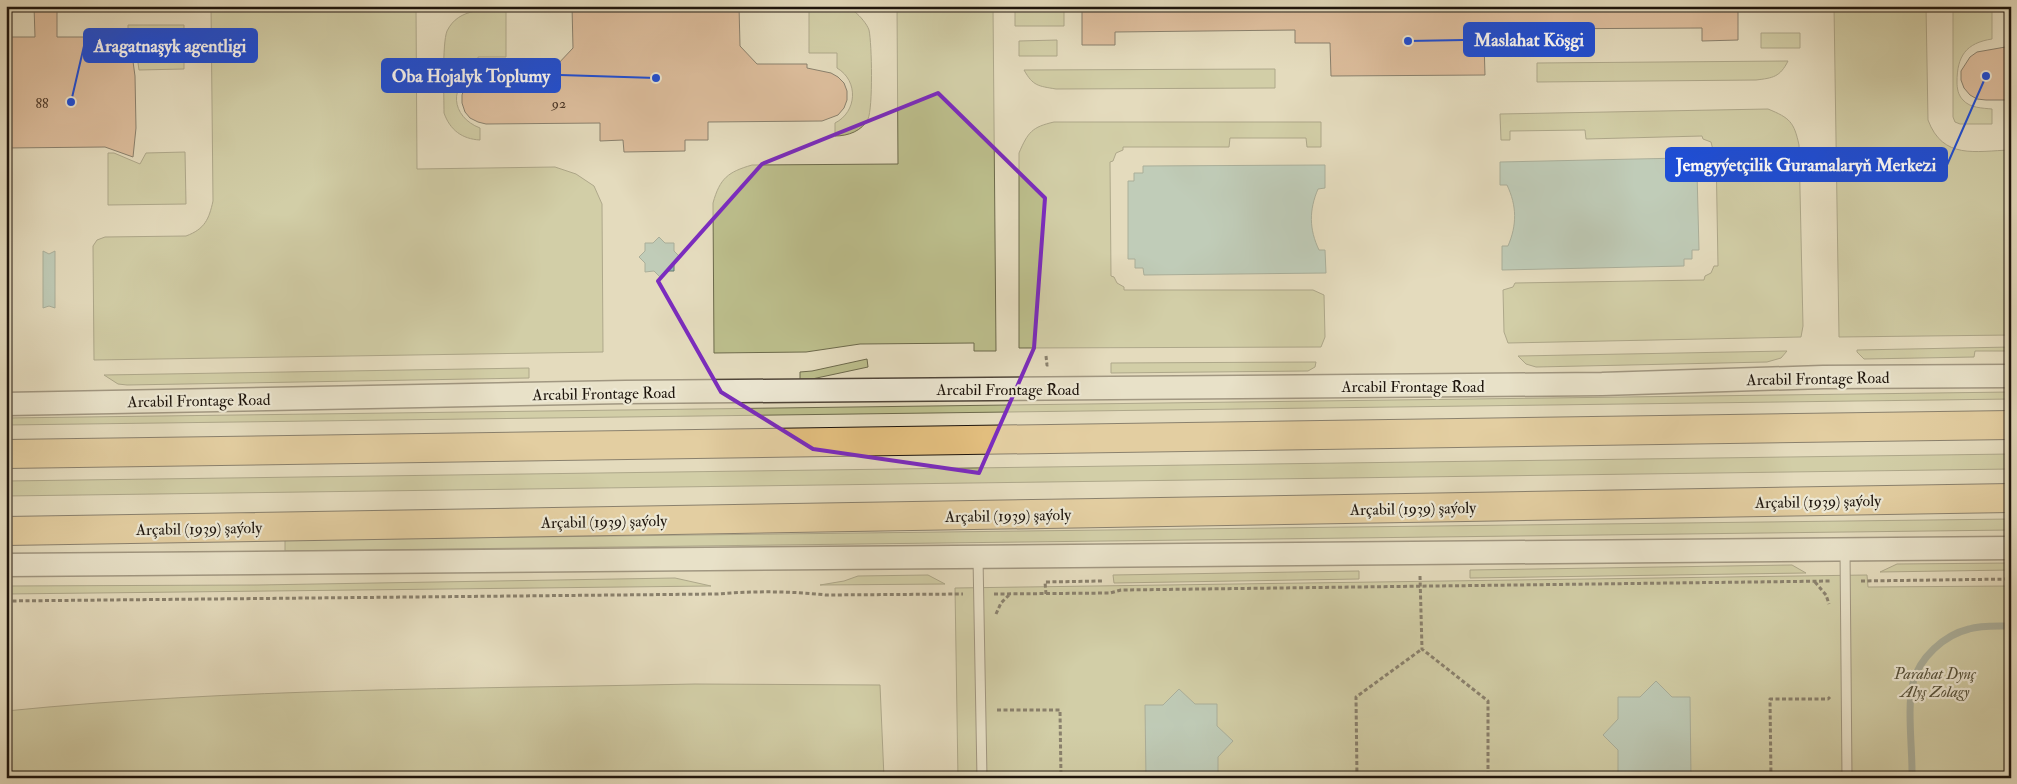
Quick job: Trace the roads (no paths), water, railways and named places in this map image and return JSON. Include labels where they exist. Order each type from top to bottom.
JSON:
[{"type":"main road","points":[[6,454],[2011,425]]},
{"type":"main road","name":"Arçabil (1939) şaýoly","points":[[6,531],[2011,498]]},
{"type":"street","name":"Arcabil Frontage Road","points":[[6,404],[625,392],[1592,384],[1823,378],[2011,376]]},
{"type":"street","points":[[6,566],[2011,548]]},
{"type":"lane","points":[[1845,550],[1847,778]]},
{"type":"lane","points":[[978,558],[982,778]]},
{"type":"water","points":[[1682,158],[1682,164],[1690,164],[1691,172],[1697,172],[1699,250],[1692,250],[1692,259],[1684,259],[1684,266],[1502,270],[1502,246],[1508,246],[1515,216],[1513,200],[1507,185],[1500,185],[1500,162]]},
{"type":"water","points":[[1325,165],[1325,188],[1318,189],[1313,204],[1311,220],[1313,235],[1319,250],[1325,250],[1326,273],[1144,275],[1143,268],[1135,268],[1135,259],[1128,259],[1128,181],[1134,181],[1134,173],[1143,173],[1143,166]]},
{"type":"water","points":[[659,237],[665,243],[674,243],[674,251],[680,257],[674,263],[674,271],[665,271],[660,277],[654,271],[645,272],[645,263],[639,257],[645,251],[645,243],[653,243]]},
{"type":"water","points":[[43,251],[49,254],[55,251],[55,308],[49,306],[43,308]]},
{"type":"water","points":[[1656,681],[1672,697],[1690,697],[1691,778],[1647,778],[1641,772],[1618,773],[1618,750],[1603,735],[1618,719],[1618,697],[1640,697]]},
{"type":"water","points":[[1179,689],[1195,704],[1217,704],[1217,726],[1233,741],[1218,757],[1218,778],[1146,778],[1145,705],[1163,705]]},
{"type":"waterway","points":[[1912,771],[1910,702],[1913,683],[1921,665],[1942,642],[1960,632],[1979,627],[2011,626]]},
{"type":"place","name":"Maslahat Köşgi","points":[[1408,41]]},
{"type":"place","name":"Jemgyýetçilik Guramalaryň Merkezi","points":[[1986,76]]},
{"type":"place","name":"Oba Hojalyk Toplumy","points":[[656,78]]},
{"type":"place","name":"Aragatnaşyk agentligi","points":[[71,102]]},
{"type":"park label","name":"Parahat Dynç Alyş Zolagy","points":[[1935,682]]}]
